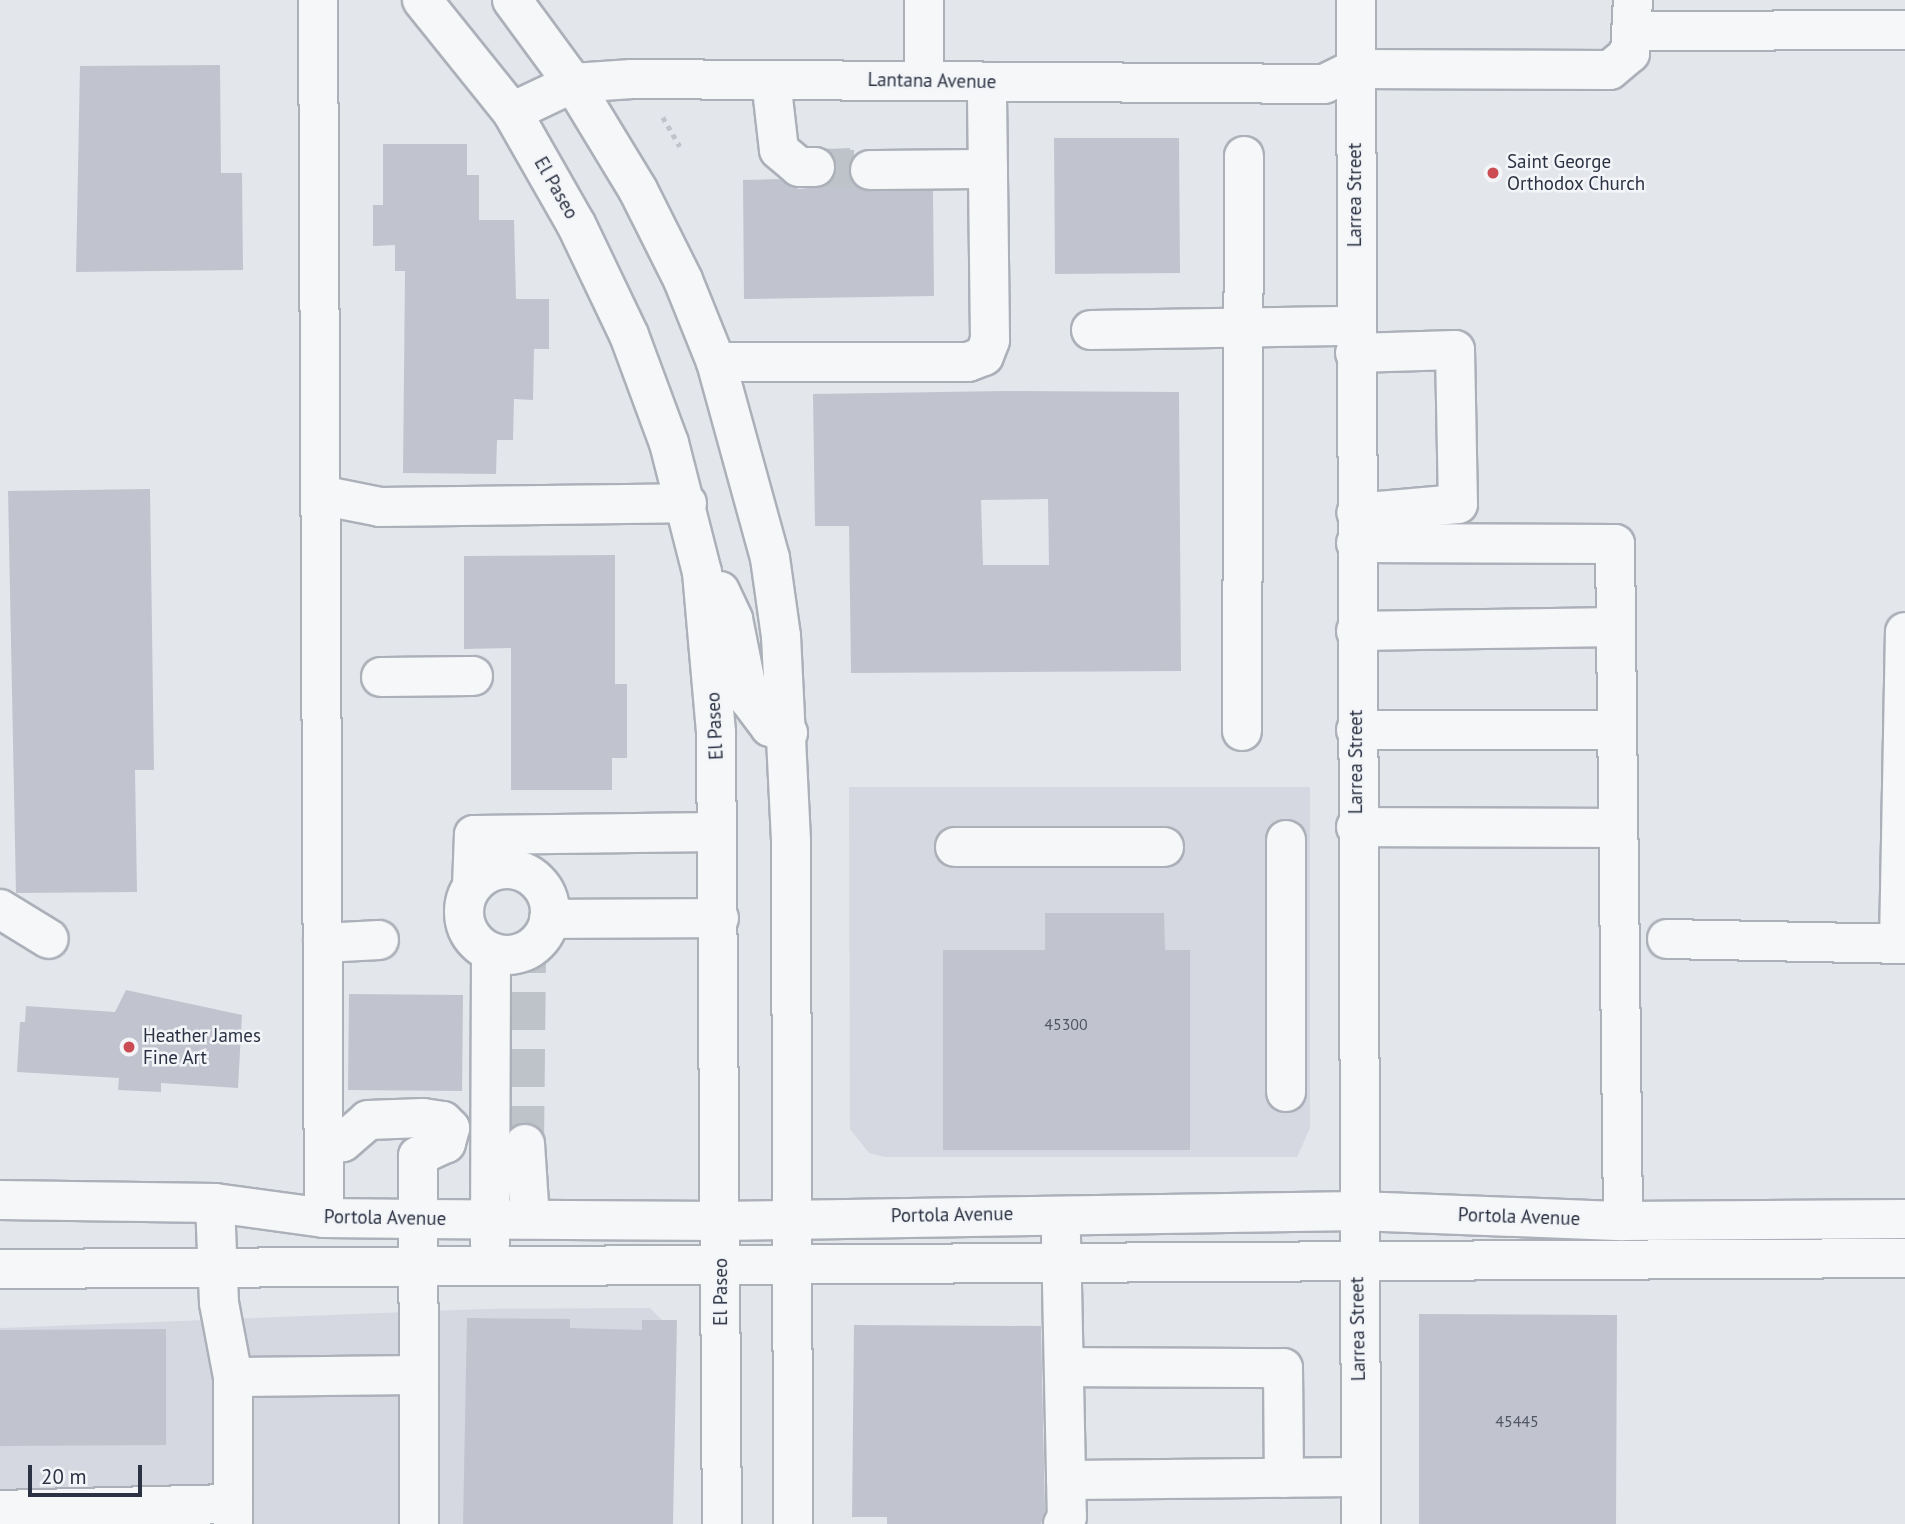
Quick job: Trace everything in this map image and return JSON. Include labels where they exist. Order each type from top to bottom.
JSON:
[{"type":"street","points":[[318,0],[324,1218]]},
{"type":"street","name":"El Paseo","points":[[422,0],[512,111],[576,224],[629,335],[687,503],[702,572],[716,733],[725,1249],[721,1363],[722,1524]]},
{"type":"street","points":[[512,0],[573,83],[638,190],[683,280],[716,362],[769,558],[781,636],[788,733],[791,1099],[787,1237],[793,1524]]},
{"type":"street","points":[[924,0],[924,81]]},
{"type":"street","name":"Larrea Street","points":[[1356,0],[1356,827],[1361,1524]]},
{"type":"street","points":[[1354,69],[1610,70],[1630,53],[1632,15],[1905,30]]},
{"type":"street","name":"Lantana Avenue","points":[[512,111],[573,83],[771,80],[1324,84],[1354,69]]},
{"type":"street","points":[[771,80],[779,150],[799,167],[815,167]]},
{"type":"street","points":[[716,362],[968,362],[984,356],[990,340],[987,82]]},
{"type":"street","points":[[1242,731],[1244,156]]},
{"type":"street","points":[[870,170],[988,169]]},
{"type":"street","points":[[1091,330],[1244,328],[1455,350],[1458,505],[1356,528]]},
{"type":"street","points":[[320,495],[380,507],[687,503]]},
{"type":"street","points":[[1356,528],[1615,544],[1616,828],[1623,1221]]},
{"type":"street","points":[[702,572],[721,592],[733,619],[749,699],[770,727],[788,733]]},
{"type":"street","points":[[1356,631],[1615,627]]},
{"type":"street","points":[[1667,939],[1835,945],[1902,943],[1905,632]]},
{"type":"street","points":[[381,677],[473,676]]},
{"type":"street","points":[[1356,730],[1615,730]]},
{"type":"street","points":[[1356,827],[1616,828]]},
{"type":"street","points":[[515,955],[474,940],[467,927],[465,900],[472,887],[474,835],[718,832]]},
{"type":"street","points":[[1275,840],[1275,1092]]},
{"type":"street","points":[[955,847],[1164,847]]},
{"type":"street","points":[[429,1267],[454,1248],[490,1244],[515,955],[545,933],[550,919],[545,892],[524,872],[495,871],[472,887]]},
{"type":"street","points":[[0,909],[49,939]]},
{"type":"street","points":[[550,919],[719,918]]},
{"type":"street","points":[[323,943],[380,940]]},
{"type":"street","points":[[324,1146],[342,1142],[368,1120],[443,1121],[450,1128],[446,1143],[418,1156],[421,1219],[429,1267],[419,1375],[419,1524]]},
{"type":"street","points":[[525,1144],[530,1219]]},
{"type":"street","name":"Portola Avenue","points":[[0,1200],[215,1203],[324,1218],[530,1219],[725,1249],[787,1237],[1051,1214],[1358,1211],[1623,1221],[1905,1219]]},
{"type":"street","points":[[0,1510],[233,1514],[233,1377],[217,1268],[215,1203]]},
{"type":"street","points":[[1051,1214],[1062,1263],[1066,1480],[1063,1524]]},
{"type":"street","name":"Portola Avenue","points":[[725,1249],[787,1237],[1062,1263],[1905,1258]]},
{"type":"street","points":[[0,1269],[484,1266],[507,1251],[536,1245],[725,1249]]},
{"type":"street","points":[[1064,1367],[1283,1368],[1284,1478]]},
{"type":"street","points":[[233,1377],[419,1375]]},
{"type":"street","points":[[1066,1480],[1360,1477]]},
{"type":"shaded area","points":[[849,787],[1310,787],[1310,1128],[1297,1157],[885,1157],[869,1153],[850,1129]]},
{"type":"shaded area","points":[[650,1308],[667,1325],[671,1524],[14,1524],[0,1493],[0,1328],[482,1309]]},
{"type":"building","points":[[220,65],[221,173],[242,173],[243,270],[76,272],[80,66]]},
{"type":"building","points":[[1054,138],[1179,138],[1180,273],[1055,274]]},
{"type":"building","points":[[383,144],[467,144],[467,175],[479,175],[479,220],[514,220],[516,299],[549,299],[549,349],[534,349],[533,400],[514,399],[513,440],[497,440],[496,474],[403,473],[405,271],[395,271],[395,245],[373,246],[373,205],[383,205]]},
{"type":"building","points":[[850,148],[848,171],[860,189],[933,191],[934,296],[744,299],[743,180],[779,179],[799,189],[825,186],[837,168],[827,149]]},
{"type":"building","points":[[1179,392],[1181,671],[851,673],[849,526],[815,526],[813,394]],"holes":[[[1048,499],[1049,565],[983,565],[981,500]]]},
{"type":"building","points":[[150,489],[154,770],[135,770],[137,892],[16,893],[8,491]]},
{"type":"building","points":[[615,555],[615,684],[627,684],[627,758],[612,758],[612,790],[511,790],[511,648],[464,649],[464,556]]},
{"type":"building","points":[[1045,913],[1164,913],[1165,950],[1190,950],[1190,1150],[943,1150],[943,950],[1045,950]]},
{"type":"building","name":"Heather James Fine Art","points":[[126,990],[242,1015],[238,1088],[161,1083],[161,1092],[118,1090],[119,1078],[17,1072],[20,1022],[25,1022],[26,1006],[115,1012]]},
{"type":"building","points":[[349,994],[463,995],[462,1091],[348,1090]]},
{"type":"building","points":[[1419,1314],[1617,1315],[1616,1524],[1419,1524]]},
{"type":"building","points":[[467,1318],[570,1319],[570,1328],[642,1330],[642,1320],[677,1320],[673,1524],[463,1524]]},
{"type":"building","points":[[854,1325],[1041,1326],[1045,1511],[1041,1524],[887,1524],[887,1517],[852,1517]]},
{"type":"building","points":[[166,1329],[166,1445],[0,1446],[0,1330]]},
{"type":"tunnel","points":[[815,167],[870,170]]},
{"type":"tunnel","points":[[525,1144],[527,962]]},
{"type":"place","name":"Saint George Orthodox Church","points":[[1493,173]]},
{"type":"place","name":"Heather James Fine Art","points":[[129,1047]]}]
